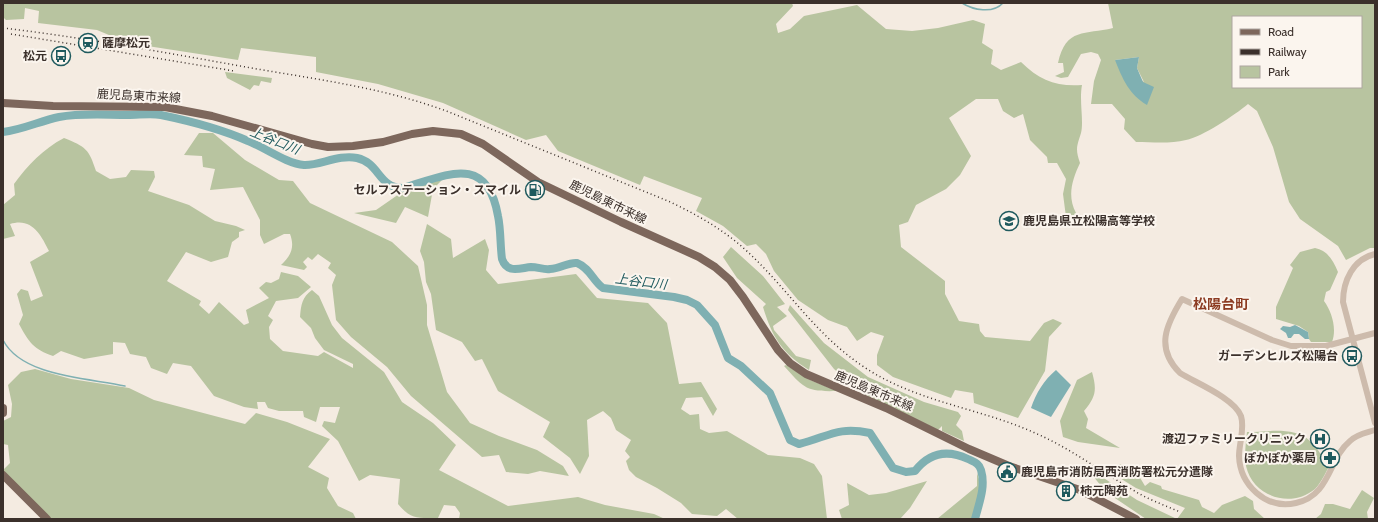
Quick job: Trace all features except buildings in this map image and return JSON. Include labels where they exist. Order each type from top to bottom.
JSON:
[{"type":"main road","name":"鹿児島東市来線","points":[[3,103],[53,106],[151,106],[176,108],[328,147],[371,144],[428,132],[461,134],[483,144],[538,182],[698,257],[715,267],[730,280],[778,350],[790,363],[806,374],[886,408],[969,449],[1009,466],[1080,490],[1136,519]]},
{"type":"main road","points":[[3,408],[3,413]]},
{"type":"main road","points":[[3,475],[46,519]]},
{"type":"street","points":[[1375,254],[1364,257],[1350,271],[1343,290],[1343,302],[1351,339],[1375,423]]},
{"type":"street","points":[[1375,333],[1318,347],[1300,347],[1282,344],[1182,298],[1172,314],[1165,333],[1167,355],[1174,368],[1180,373],[1229,401],[1237,410],[1242,427],[1239,456],[1242,470],[1248,484],[1262,497],[1285,504],[1302,501],[1322,487],[1348,442],[1356,436],[1375,430]]},
{"type":"green space","points":[[3,3],[792,3],[793,6],[776,24],[778,33],[790,29],[804,16],[857,5],[886,29],[912,31],[938,28],[973,20],[985,24],[982,43],[993,50],[991,64],[1001,70],[1021,62],[1042,78],[1049,81],[1064,85],[1082,85],[1082,128],[1077,148],[1080,163],[1073,182],[1071,194],[1073,207],[1076,213],[1085,218],[1080,226],[1066,217],[1063,194],[1066,179],[1057,163],[1048,163],[1047,157],[1030,140],[1023,114],[1014,118],[1003,111],[998,99],[976,99],[949,118],[971,156],[960,175],[946,189],[916,205],[908,222],[899,225],[901,247],[945,281],[945,294],[959,321],[979,324],[980,331],[985,337],[1030,341],[1044,323],[1053,319],[1062,323],[1049,337],[1045,371],[1018,418],[974,403],[973,393],[955,390],[951,398],[893,377],[877,365],[877,355],[884,336],[871,332],[857,341],[847,327],[828,320],[798,300],[774,271],[766,254],[756,244],[747,246],[723,226],[696,211],[702,198],[644,176],[640,185],[558,151],[546,135],[526,140],[443,103],[378,84],[316,72],[316,57],[241,48],[238,60],[128,43],[97,30],[38,23],[39,11],[25,8],[24,19],[6,20],[3,17]]},
{"type":"green space","points":[[1108,3],[1375,3],[1375,248],[1370,248],[1346,260],[1338,246],[1300,219],[1289,202],[1273,147],[1257,111],[1248,104],[1218,125],[1193,138],[1174,142],[1136,142],[1124,129],[1125,119],[1112,104],[1091,104],[1094,81],[1101,60],[1098,54],[1091,52],[1081,54],[1068,77],[1061,78],[1055,76],[1064,72],[1063,63],[1058,63],[1066,43],[1078,35],[1113,28]],"holes":[[[1139,57],[1137,68],[1144,82],[1115,60]]]},
{"type":"green space","points":[[225,72],[272,78],[271,83],[261,81],[259,86],[254,85],[250,90],[227,78]]},
{"type":"green space","points":[[199,133],[213,133],[245,160],[279,180],[293,181],[310,203],[392,242],[418,266],[427,305],[427,325],[447,392],[470,423],[499,436],[537,450],[563,466],[569,476],[540,471],[528,474],[506,472],[499,455],[482,457],[411,396],[387,367],[351,337],[336,320],[332,285],[336,275],[328,268],[331,263],[318,254],[312,260],[308,257],[303,262],[307,267],[304,270],[281,265],[290,255],[292,243],[290,234],[284,234],[264,244],[260,235],[260,220],[243,187],[210,190],[215,169],[203,167],[202,156],[184,155]]},
{"type":"green space","points":[[64,138],[86,150],[89,153],[96,171],[110,179],[126,177],[131,170],[154,171],[155,177],[148,191],[189,205],[215,221],[236,226],[245,230],[239,232],[239,237],[232,242],[228,257],[211,262],[186,252],[167,281],[201,301],[199,305],[209,314],[219,302],[244,325],[249,323],[246,310],[269,298],[259,288],[266,282],[271,283],[279,279],[281,272],[298,276],[311,287],[298,298],[276,301],[268,316],[273,320],[269,327],[270,339],[283,351],[318,356],[324,352],[353,368],[353,364],[324,350],[315,338],[311,328],[300,317],[306,295],[312,290],[319,296],[332,325],[342,338],[384,372],[402,402],[433,423],[456,445],[439,470],[508,506],[578,497],[605,505],[654,514],[665,519],[459,519],[460,513],[455,506],[444,505],[438,518],[416,517],[407,513],[398,504],[400,479],[370,475],[359,481],[338,441],[322,426],[324,421],[335,423],[340,407],[320,407],[316,422],[304,417],[303,411],[279,411],[268,408],[265,402],[257,402],[258,409],[244,407],[214,396],[191,366],[173,363],[167,374],[151,368],[146,357],[130,354],[125,343],[113,342],[113,354],[84,359],[61,351],[53,356],[36,348],[25,335],[19,324],[23,315],[17,294],[21,289],[28,291],[31,301],[43,296],[30,262],[49,251],[43,239],[35,229],[24,223],[18,222],[10,224],[15,236],[3,239],[3,205],[15,195],[14,184],[30,164],[49,147]]},
{"type":"green space","points":[[442,180],[433,189],[428,217],[405,207],[396,223],[354,213],[376,210],[402,192],[418,185]]},
{"type":"green space","points":[[427,224],[451,239],[453,258],[485,239],[489,250],[486,270],[498,284],[576,274],[597,298],[648,303],[667,323],[679,384],[701,382],[717,409],[713,416],[702,397],[686,398],[681,409],[690,415],[699,414],[700,429],[709,433],[727,431],[768,455],[800,458],[814,464],[822,476],[827,519],[738,519],[726,509],[717,516],[692,514],[681,503],[636,477],[629,470],[626,461],[630,457],[625,451],[631,440],[616,430],[611,418],[603,411],[587,420],[589,456],[580,474],[570,458],[543,437],[550,422],[498,391],[482,359],[475,361],[462,342],[436,330],[431,294],[426,282],[424,262],[420,251]]},
{"type":"green space","points":[[731,247],[763,276],[785,304],[777,307],[787,316],[773,326],[774,330],[796,356],[811,360],[809,370],[785,351],[774,336],[766,318],[763,307],[766,304],[737,278],[723,257]]},
{"type":"green space","points":[[1315,248],[1320,249],[1330,257],[1338,272],[1330,290],[1326,292],[1324,301],[1329,310],[1334,326],[1332,342],[1311,342],[1308,332],[1299,326],[1276,319],[1276,307],[1293,268],[1290,265],[1300,252]]},
{"type":"green space","points":[[790,305],[824,343],[868,377],[924,402],[958,412],[961,416],[956,425],[962,431],[964,441],[942,431],[942,426],[938,430],[862,393],[834,369],[788,310]]},
{"type":"green space","points":[[786,365],[810,380],[837,391],[818,391],[806,387],[801,384],[784,366]]},
{"type":"green space","points":[[35,369],[71,379],[129,388],[154,400],[245,424],[256,413],[287,422],[330,439],[308,467],[329,478],[327,488],[338,506],[353,513],[356,519],[49,519],[3,470],[10,463],[8,445],[3,444],[3,421],[11,417],[12,404],[8,385],[21,372]]},
{"type":"green space","points":[[1092,372],[1095,389],[1091,402],[1084,411],[1088,419],[1086,428],[1120,448],[1078,442],[1063,437],[1060,421],[1077,380]]},
{"type":"green space","points":[[1280,431],[1296,433],[1304,436],[1310,441],[1324,459],[1331,463],[1322,480],[1315,489],[1305,495],[1284,499],[1274,497],[1256,485],[1250,477],[1245,462],[1247,432]]},
{"type":"green space","points":[[1120,464],[1139,476],[1145,486],[1150,482],[1161,486],[1162,489],[1199,500],[1202,507],[1214,513],[1222,505],[1245,496],[1253,501],[1254,509],[1265,519],[1177,519],[1185,508],[1136,488],[1110,472],[1112,466]]},
{"type":"green space","points":[[1084,465],[1137,500],[1177,519],[1146,519],[1106,492]]},
{"type":"green space","points":[[977,473],[981,485],[972,519],[937,519],[977,486]]},
{"type":"green space","points":[[927,481],[910,508],[900,519],[842,519],[839,510],[849,505],[847,483],[869,495],[886,493]]},
{"type":"green space","points":[[1362,490],[1374,498],[1367,512],[1368,519],[1315,519],[1321,514],[1325,504],[1333,504],[1350,509]]},
{"type":"water","points":[[1139,57],[1137,68],[1143,82],[1154,87],[1147,105],[1141,101],[1127,86],[1115,60]]},
{"type":"water","points":[[1295,325],[1308,332],[1309,339],[1305,339],[1299,334],[1294,334],[1291,338],[1288,338],[1286,333],[1280,329],[1283,326],[1290,327]]},
{"type":"water","points":[[1056,370],[1071,385],[1051,417],[1031,408],[1041,387]]},
{"type":"waterway","points":[[962,3],[972,8],[983,10],[994,9],[1003,3]]},
{"type":"waterway","points":[[1070,3],[1079,3]]},
{"type":"waterway","name":"上谷口川","points":[[3,132],[67,116],[157,114],[216,129],[254,144],[283,159],[297,164],[310,165],[336,159],[350,157],[357,158],[365,161],[388,184],[395,187],[403,188],[449,175],[463,174],[475,176],[485,183],[493,196],[499,221],[502,259],[507,267],[514,269],[531,267],[554,269],[577,263],[585,268],[603,288],[674,297],[687,300],[697,305],[715,325],[728,358],[741,366],[770,393],[790,440],[799,444],[833,433],[849,431],[870,433],[893,468],[906,472],[915,471],[926,460],[939,454],[953,454],[968,459],[979,466],[983,483],[975,519]]},
{"type":"waterway","points":[[3,340],[12,352],[25,362],[40,369],[76,378],[125,386]]},
{"type":"railway","points":[[3,28],[162,52],[379,91],[449,112],[668,201],[711,224],[741,246],[764,268],[817,327],[847,355],[864,367],[905,389],[1014,424],[1035,433],[1073,453],[1138,493],[1180,512]]},
{"type":"railway","points":[[11,34],[234,71]]},
{"type":"place","name":"薩摩松元","points":[[88,43]]},
{"type":"place","name":"松元","points":[[61,56]]},
{"type":"place","name":"セルフステーション・スマイル","points":[[535,190]]},
{"type":"place","name":"鹿児島県立松陽高等学校","points":[[1009,221]]},
{"type":"place","name":"ガーデンヒルズ松陽台","points":[[1352,356]]},
{"type":"place","name":"渡辺ファミリークリニック","points":[[1320,439]]},
{"type":"place","name":"ぽかぽか薬局","points":[[1330,458]]},
{"type":"place","name":"鹿児島市消防局西消防署松元分遣隊","points":[[1007,472]]},
{"type":"place","name":"柿元陶苑","points":[[1066,491]]},
{"type":"district","name":"松陽台町","points":[[1221,304]]}]
